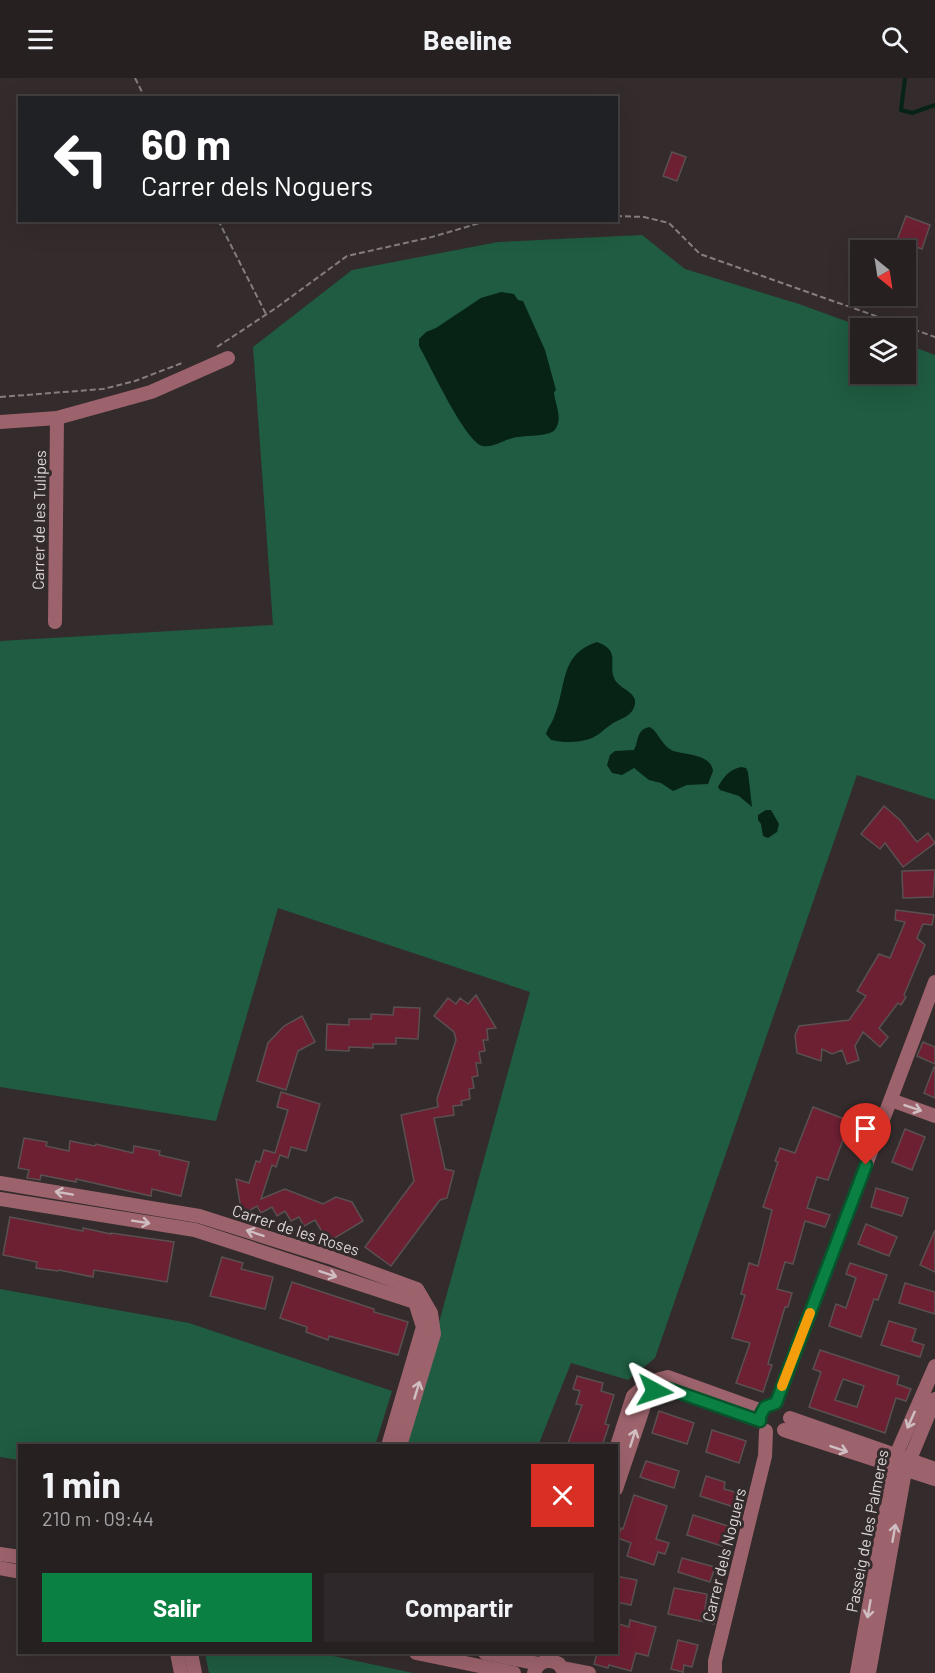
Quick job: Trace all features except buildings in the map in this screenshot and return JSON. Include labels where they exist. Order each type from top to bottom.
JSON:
[{"type":"street","points":[[0,422],[57,418],[151,392],[228,358]]},
{"type":"street","name":"Carrer de les Tulipes","points":[[55,621],[57,418]]},
{"type":"street","points":[[776,1403],[935,982]]},
{"type":"street","points":[[891,1100],[935,1116]]},
{"type":"street","name":"Carrer de les Roses","points":[[0,1183],[199,1216],[329,1257],[417,1290],[431,1313],[434,1334],[401,1444]]},
{"type":"street","name":"Carrer de les Roses","points":[[0,1199],[195,1230],[415,1302],[423,1327],[389,1444]]},
{"type":"street","name":"Passeig de les Palmeres","points":[[857,1673],[901,1463],[935,1366]]},
{"type":"street","points":[[618,1444],[633,1396],[668,1377],[773,1424],[901,1463],[935,1469]]},
{"type":"street","points":[[618,1483],[645,1400],[652,1387]]},
{"type":"street","name":"Passeig de les Palmeres","points":[[869,1673],[901,1463],[935,1399]]},
{"type":"street","points":[[776,1403],[785,1407],[773,1424],[770,1404],[776,1403]]},
{"type":"street","name":"Carrer dels Noguers","points":[[713,1669],[773,1424]]},
{"type":"street","points":[[901,1463],[935,1479]]},
{"type":"street","points":[[0,1554],[18,1557]]},
{"type":"street","points":[[0,1568],[18,1572]]},
{"type":"street","points":[[177,1654],[181,1673]]},
{"type":"street","points":[[191,1654],[195,1673]]},
{"type":"street","points":[[421,1654],[514,1673]]},
{"type":"street","points":[[492,1654],[553,1663],[589,1673]]},
{"type":"path","points":[[135,78],[144,96]]},
{"type":"path","points":[[618,216],[644,217],[669,223],[700,254],[935,337]]},
{"type":"path","points":[[219,222],[266,315]]},
{"type":"path","points":[[210,352],[266,315],[347,256],[432,237],[483,222]]},
{"type":"path","points":[[0,397],[103,389],[135,381],[189,360]]},
{"type":"green space","points":[[642,235],[685,269],[799,304],[850,323],[850,384],[916,384],[916,348],[935,355],[935,800],[857,775],[655,1358],[628,1380],[571,1363],[539,1444],[406,1444],[530,992],[278,908],[216,1121],[0,1087],[0,641],[273,625],[253,347],[352,270],[498,242]]},
{"type":"green space","points":[[0,1289],[189,1323],[392,1391],[376,1444],[18,1444],[18,1460],[0,1457]]},
{"type":"green space","points":[[205,1654],[324,1654],[413,1673],[209,1673]]},
{"type":"shaded area","points":[[501,292],[514,294],[518,300],[523,301],[545,350],[556,390],[554,392],[558,422],[554,431],[550,433],[514,438],[492,446],[483,446],[467,432],[448,402],[419,346],[419,339],[426,332],[436,328],[481,298]]},
{"type":"shaded area","points":[[597,642],[609,649],[612,654],[615,680],[633,696],[634,708],[627,716],[592,738],[572,742],[551,740],[546,734],[558,705],[570,663],[585,647]]},
{"type":"shaded area","points":[[650,727],[669,749],[708,761],[713,771],[708,784],[687,785],[673,791],[661,783],[649,780],[634,768],[622,775],[612,773],[607,765],[610,755],[615,751],[634,750],[642,730]]},
{"type":"shaded area","points":[[741,767],[746,768],[748,772],[752,807],[739,796],[720,790],[718,787],[727,774]]},
{"type":"shaded area","points":[[771,810],[779,824],[777,832],[768,838],[763,836],[758,820],[758,815]]},
{"type":"waterway","points":[[905,78],[901,110],[912,113],[935,105]]},
{"type":"slow traffic","points":[[782,1386],[810,1313]]},
{"type":"route","points":[[655,1391],[669,1389],[760,1421],[765,1407],[776,1403],[866,1165]]}]
